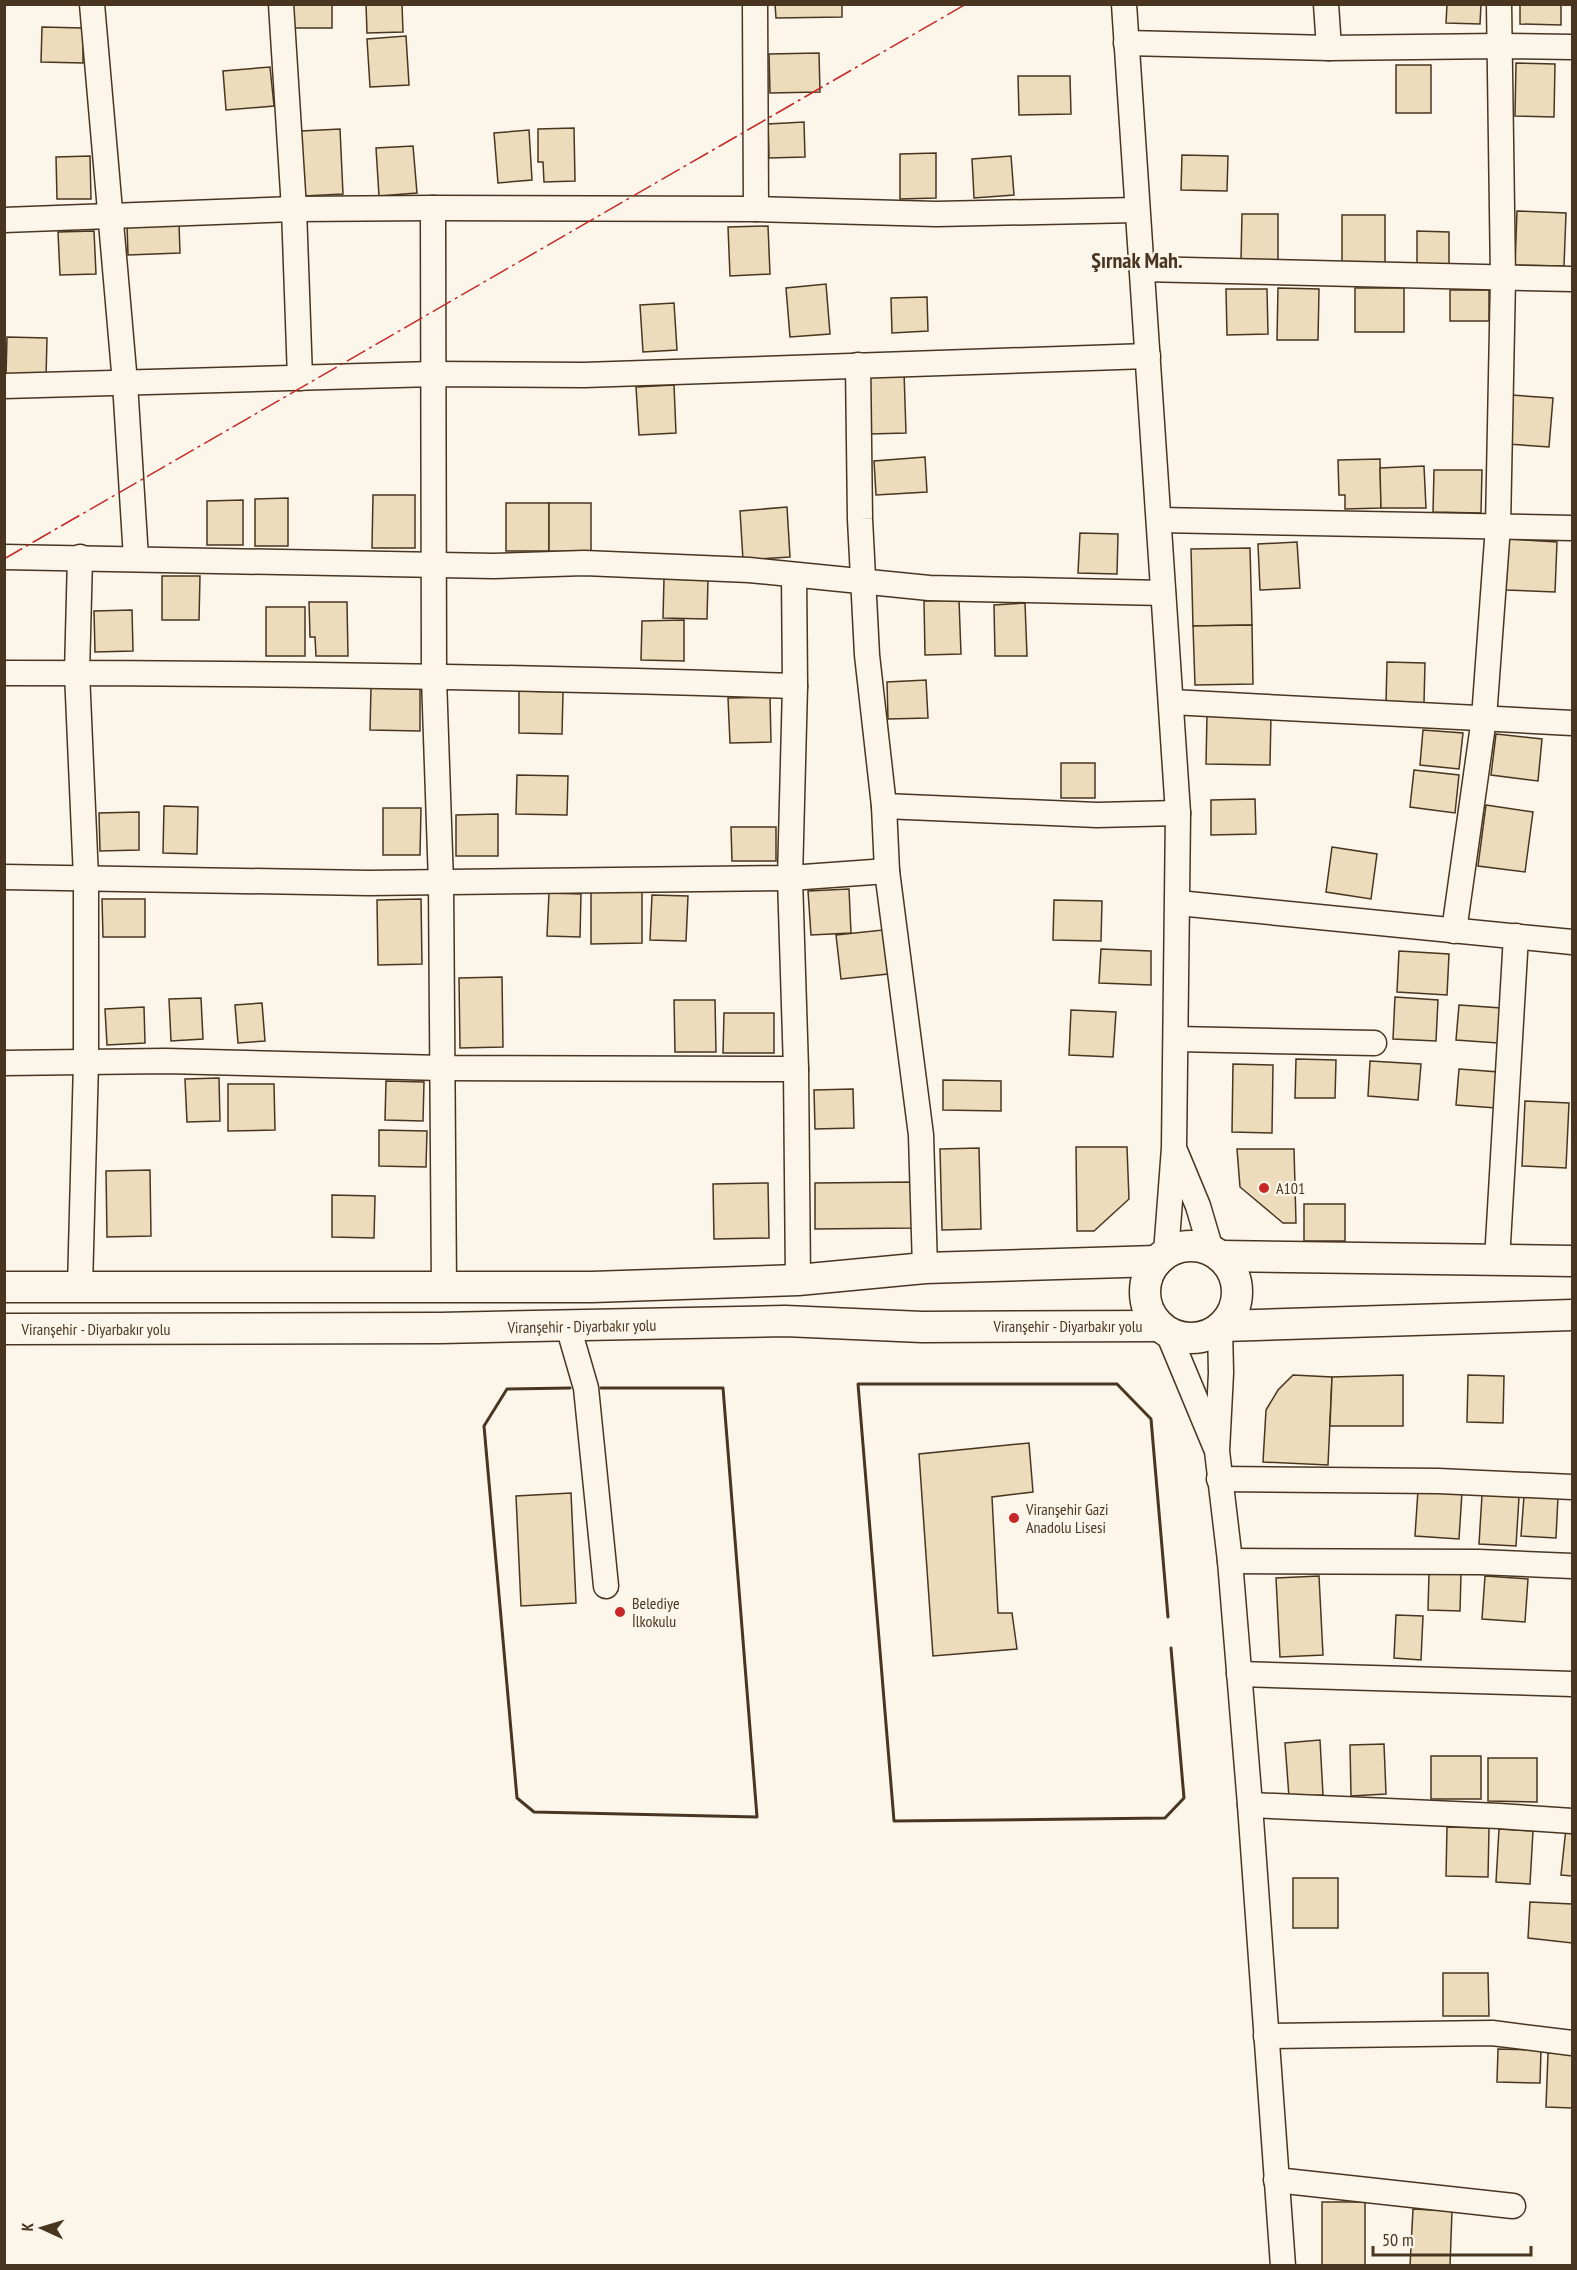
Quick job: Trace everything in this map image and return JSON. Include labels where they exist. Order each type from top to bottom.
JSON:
[{"type":"main road","points":[[4,1287],[444,1289],[798,1280],[926,1268],[1162,1257],[1189,1245],[1216,1253],[1572,1261]]},
{"type":"main road","points":[[1162,1257],[1149,1272],[1145,1287],[1145,1301],[1150,1314],[1164,1329],[1181,1337],[1195,1338],[1208,1335],[1221,1327],[1231,1316],[1236,1304],[1235,1278],[1229,1266],[1216,1253]]},
{"type":"main road","points":[[1221,1327],[1572,1315]]},
{"type":"main road","name":"Viranşehir - Diyarbakır yolu","points":[[4,1329],[568,1326],[785,1321],[922,1327],[1164,1329]]},
{"type":"street","points":[[92,4],[125,383],[136,558]]},
{"type":"street","points":[[281,4],[294,209],[300,378]]},
{"type":"street","points":[[755,4],[756,209]]},
{"type":"street","points":[[1124,4],[1178,813],[1174,1148],[1162,1257]]},
{"type":"street","points":[[1326,4],[1329,48]]},
{"type":"street","points":[[1454,931],[1484,718],[1497,526],[1503,278],[1499,4]]},
{"type":"street","points":[[1126,43],[1329,48],[1572,47]]},
{"type":"street","points":[[433,208],[434,678],[441,883],[444,1289]]},
{"type":"street","points":[[4,220],[294,209],[756,209],[936,214],[1137,210]]},
{"type":"street","points":[[1142,269],[1572,279]]},
{"type":"street","points":[[4,386],[434,374],[584,375],[1148,356]]},
{"type":"street","points":[[858,365],[862,582],[867,655],[884,806],[887,872],[921,1135],[926,1268]]},
{"type":"street","points":[[1160,520],[1572,528]]},
{"type":"street","points":[[4,557],[494,566],[584,563],[749,570],[929,588],[1163,593]]},
{"type":"street","points":[[80,557],[77,673],[86,878],[86,1062],[80,1287]]},
{"type":"street","points":[[794,575],[795,686],[790,878],[796,1069],[798,1280]]},
{"type":"street","points":[[4,673],[603,680],[795,686]]},
{"type":"street","points":[[1171,702],[1572,723]]},
{"type":"street","points":[[884,806],[1097,815],[1178,813]]},
{"type":"street","points":[[4,877],[441,883],[790,878],[887,872]]},
{"type":"street","points":[[1178,903],[1572,942]]},
{"type":"street","points":[[1497,1260],[1516,936]]},
{"type":"street","points":[[1176,1039],[1374,1043]]},
{"type":"street","points":[[4,1063],[166,1061],[442,1068],[796,1069]]},
{"type":"street","points":[[1174,1148],[1216,1253]]},
{"type":"street","points":[[568,1326],[586,1388],[606,1586]]},
{"type":"street","points":[[1221,1327],[1217,1451],[1230,1561],[1250,1805],[1283,2265]]},
{"type":"street","points":[[1164,1329],[1217,1451]]},
{"type":"street","points":[[1219,1479],[1438,1481],[1572,1486]]},
{"type":"street","points":[[1230,1561],[1479,1562],[1572,1566]]},
{"type":"street","points":[[1239,1674],[1572,1684]]},
{"type":"street","points":[[1250,1805],[1572,1821]]},
{"type":"street","points":[[1266,2036],[1492,2033],[1572,2043]]},
{"type":"street","points":[[1276,2180],[1513,2206]]},
{"type":"building","points":[[290,4],[332,4],[332,28],[291,28]]},
{"type":"building","points":[[366,4],[402,4],[403,32],[367,33]]},
{"type":"building","points":[[775,4],[842,4],[842,17],[776,18]]},
{"type":"building","points":[[1447,4],[1481,4],[1480,24],[1446,23]]},
{"type":"building","points":[[1520,4],[1561,4],[1561,25],[1520,24]]},
{"type":"building","points":[[42,27],[83,28],[83,63],[41,62]]},
{"type":"building","points":[[406,36],[409,85],[370,87],[367,39]]},
{"type":"building","points":[[819,53],[820,92],[770,93],[769,54]]},
{"type":"building","points":[[1516,63],[1555,64],[1554,117],[1515,116]]},
{"type":"building","points":[[1396,65],[1431,65],[1431,113],[1396,113]]},
{"type":"building","points":[[270,67],[274,106],[226,110],[223,71]]},
{"type":"building","points":[[1018,76],[1070,76],[1071,114],[1019,115]]},
{"type":"building","points":[[804,122],[805,157],[769,158],[768,124]]},
{"type":"building","points":[[574,128],[575,181],[544,182],[543,162],[538,162],[538,129]]},
{"type":"building","points":[[340,129],[343,194],[304,196],[301,131]]},
{"type":"building","points":[[529,130],[532,180],[498,183],[494,133]]},
{"type":"building","points":[[413,146],[417,193],[379,196],[376,148]]},
{"type":"building","points":[[936,153],[936,198],[900,199],[900,154]]},
{"type":"building","points":[[1182,155],[1228,156],[1227,191],[1181,190]]},
{"type":"building","points":[[90,156],[91,199],[57,199],[56,157]]},
{"type":"building","points":[[1011,156],[1014,195],[974,198],[972,159]]},
{"type":"building","points":[[1517,211],[1566,213],[1564,266],[1515,265]]},
{"type":"building","points":[[1242,214],[1278,214],[1278,261],[1241,261]]},
{"type":"building","points":[[1342,215],[1385,215],[1385,264],[1342,264]]},
{"type":"building","points":[[179,223],[180,253],[128,255],[127,225]]},
{"type":"building","points":[[768,226],[770,274],[730,276],[728,227]]},
{"type":"building","points":[[94,231],[96,274],[60,275],[58,232]]},
{"type":"building","points":[[1417,231],[1449,232],[1449,266],[1417,265]]},
{"type":"building","points":[[826,284],[830,334],[790,337],[786,288]]},
{"type":"building","points":[[1278,288],[1319,289],[1318,340],[1277,340]]},
{"type":"building","points":[[1355,288],[1404,288],[1404,332],[1355,332]]},
{"type":"building","points":[[1226,289],[1267,289],[1268,334],[1227,335]]},
{"type":"building","points":[[1450,290],[1489,290],[1489,321],[1450,321]]},
{"type":"building","points":[[927,297],[928,331],[892,333],[891,298]]},
{"type":"building","points":[[674,303],[677,350],[643,352],[640,305]]},
{"type":"building","points":[[7,337],[47,338],[46,378],[6,376]]},
{"type":"building","points":[[904,372],[906,433],[869,434],[867,374]]},
{"type":"building","points":[[674,385],[676,433],[639,435],[636,387]]},
{"type":"building","points":[[1511,395],[1553,398],[1549,447],[1507,444]]},
{"type":"building","points":[[925,457],[927,492],[876,495],[874,461]]},
{"type":"building","points":[[1380,459],[1381,508],[1345,509],[1345,495],[1339,495],[1338,460]]},
{"type":"building","points":[[1424,466],[1426,508],[1381,508],[1380,468]]},
{"type":"building","points":[[1434,470],[1482,470],[1481,513],[1433,512]]},
{"type":"building","points":[[373,495],[415,495],[415,548],[372,548]]},
{"type":"building","points":[[288,498],[288,546],[255,546],[255,499]]},
{"type":"building","points":[[243,500],[243,545],[207,545],[207,501]]},
{"type":"building","points":[[506,503],[549,503],[549,551],[506,551]]},
{"type":"building","points":[[549,503],[591,503],[591,552],[549,551]]},
{"type":"building","points":[[787,507],[790,557],[743,560],[740,511]]},
{"type":"building","points":[[1080,533],[1118,534],[1117,574],[1078,573]]},
{"type":"building","points":[[1508,539],[1557,542],[1555,592],[1506,590]]},
{"type":"building","points":[[1297,542],[1300,588],[1260,590],[1258,544]]},
{"type":"building","points":[[1250,548],[1252,625],[1193,626],[1191,549]]},
{"type":"building","points":[[162,576],[200,576],[199,620],[162,620]]},
{"type":"building","points":[[664,579],[708,580],[707,619],[663,618]]},
{"type":"building","points":[[959,600],[961,654],[925,655],[924,601]]},
{"type":"building","points":[[309,602],[347,602],[348,656],[316,656],[315,637],[310,637]]},
{"type":"building","points":[[1025,603],[1027,656],[995,656],[994,605]]},
{"type":"building","points":[[266,607],[305,607],[305,656],[266,656]]},
{"type":"building","points":[[132,610],[133,651],[95,652],[94,611]]},
{"type":"building","points":[[684,620],[684,661],[641,660],[642,621]]},
{"type":"building","points":[[1252,625],[1253,684],[1195,685],[1193,626]]},
{"type":"building","points":[[1387,662],[1425,663],[1424,703],[1386,703]]},
{"type":"building","points":[[926,680],[928,718],[888,719],[887,682]]},
{"type":"building","points":[[371,688],[420,689],[420,731],[370,730]]},
{"type":"building","points":[[519,691],[563,692],[562,734],[519,733]]},
{"type":"building","points":[[770,697],[771,742],[730,743],[728,698]]},
{"type":"building","points":[[1207,714],[1271,715],[1270,765],[1206,764]]},
{"type":"building","points":[[1423,730],[1463,733],[1459,769],[1420,765]]},
{"type":"building","points":[[1496,734],[1542,739],[1538,781],[1491,775]]},
{"type":"building","points":[[1061,763],[1095,763],[1095,798],[1061,798]]},
{"type":"building","points":[[1414,770],[1459,775],[1455,813],[1410,807]]},
{"type":"building","points":[[517,775],[568,776],[567,815],[516,814]]},
{"type":"building","points":[[1255,799],[1256,834],[1211,835],[1211,800]]},
{"type":"building","points":[[1486,805],[1533,812],[1525,872],[1478,866]]},
{"type":"building","points":[[164,806],[198,807],[197,854],[163,853]]},
{"type":"building","points":[[383,808],[421,808],[420,855],[383,855]]},
{"type":"building","points":[[139,812],[139,850],[100,851],[99,813]]},
{"type":"building","points":[[498,814],[498,856],[456,856],[456,815]]},
{"type":"building","points":[[731,827],[776,827],[776,861],[732,861]]},
{"type":"building","points":[[1332,847],[1377,854],[1371,899],[1326,892]]},
{"type":"building","points":[[849,889],[851,933],[811,935],[808,891]]},
{"type":"building","points":[[642,891],[642,943],[591,944],[591,892]]},
{"type":"building","points":[[549,893],[581,894],[580,937],[547,936]]},
{"type":"building","points":[[652,895],[688,896],[686,941],[650,940]]},
{"type":"building","points":[[102,899],[145,899],[145,937],[103,937]]},
{"type":"building","points":[[421,899],[422,964],[378,965],[377,900]]},
{"type":"building","points":[[1054,900],[1102,901],[1101,941],[1053,940]]},
{"type":"building","points":[[883,930],[888,974],[841,979],[836,935]]},
{"type":"building","points":[[1101,949],[1151,951],[1151,985],[1099,983]]},
{"type":"building","points":[[1399,951],[1449,954],[1447,995],[1397,992]]},
{"type":"building","points":[[502,977],[503,1047],[460,1048],[459,978]]},
{"type":"building","points":[[1395,997],[1438,1000],[1436,1041],[1393,1039]]},
{"type":"building","points":[[201,998],[203,1039],[171,1041],[169,999]]},
{"type":"building","points":[[674,1000],[715,1000],[716,1052],[675,1052]]},
{"type":"building","points":[[262,1003],[265,1041],[238,1043],[235,1005]]},
{"type":"building","points":[[1459,1005],[1501,1008],[1498,1043],[1456,1040]]},
{"type":"building","points":[[144,1007],[145,1043],[107,1045],[105,1009]]},
{"type":"building","points":[[1071,1010],[1116,1012],[1113,1057],[1069,1055]]},
{"type":"building","points":[[724,1013],[774,1013],[774,1053],[723,1053]]},
{"type":"building","points":[[1296,1059],[1336,1060],[1335,1098],[1295,1098]]},
{"type":"building","points":[[1370,1061],[1421,1064],[1418,1100],[1368,1096]]},
{"type":"building","points":[[1233,1064],[1273,1065],[1272,1133],[1232,1132]]},
{"type":"building","points":[[1459,1069],[1499,1072],[1496,1108],[1456,1105]]},
{"type":"building","points":[[219,1078],[220,1121],[187,1122],[185,1079]]},
{"type":"building","points":[[943,1080],[1001,1081],[1001,1111],[943,1110]]},
{"type":"building","points":[[386,1081],[424,1082],[423,1121],[385,1120]]},
{"type":"building","points":[[228,1084],[274,1084],[275,1130],[228,1131]]},
{"type":"building","points":[[853,1089],[854,1128],[815,1129],[814,1090]]},
{"type":"building","points":[[1525,1101],[1569,1103],[1566,1168],[1522,1166]]},
{"type":"building","points":[[379,1130],[427,1131],[426,1167],[379,1166]]},
{"type":"building","points":[[1076,1147],[1127,1147],[1129,1199],[1094,1231],[1077,1231]]},
{"type":"building","points":[[979,1148],[981,1229],[942,1230],[940,1149]]},
{"type":"building","points":[[1237,1149],[1294,1149],[1296,1223],[1283,1223],[1240,1187]]},
{"type":"building","points":[[150,1170],[151,1236],[107,1237],[106,1171]]},
{"type":"building","points":[[912,1182],[912,1228],[815,1229],[815,1183]]},
{"type":"building","points":[[768,1183],[769,1238],[714,1239],[713,1184]]},
{"type":"building","points":[[332,1195],[375,1196],[374,1238],[332,1237]]},
{"type":"building","points":[[1304,1204],[1345,1204],[1345,1241],[1304,1241]]},
{"type":"building","points":[[1293,1375],[1332,1377],[1328,1465],[1263,1462],[1266,1410],[1278,1390]]},
{"type":"building","points":[[1403,1375],[1403,1426],[1330,1426],[1332,1377]]},
{"type":"building","points":[[1468,1375],[1504,1376],[1503,1423],[1467,1422]]},
{"type":"building","points":[[1029,1443],[1033,1492],[992,1497],[998,1613],[1012,1613],[1017,1649],[933,1656],[919,1454]]},
{"type":"building","points":[[1418,1490],[1462,1492],[1459,1539],[1415,1536]]},
{"type":"building","points":[[571,1493],[576,1603],[521,1606],[516,1496]]},
{"type":"building","points":[[1482,1495],[1519,1497],[1516,1546],[1479,1544]]},
{"type":"building","points":[[1524,1496],[1558,1497],[1556,1538],[1521,1536]]},
{"type":"building","points":[[1429,1573],[1461,1574],[1460,1611],[1428,1610]]},
{"type":"building","points":[[1319,1576],[1323,1655],[1280,1657],[1276,1578]]},
{"type":"building","points":[[1485,1576],[1528,1579],[1525,1622],[1482,1619]]},
{"type":"building","points":[[1396,1615],[1423,1616],[1421,1660],[1394,1658]]},
{"type":"building","points":[[1320,1740],[1323,1795],[1289,1797],[1285,1743]]},
{"type":"building","points":[[1384,1744],[1386,1794],[1351,1796],[1350,1745]]},
{"type":"building","points":[[1431,1756],[1481,1756],[1481,1799],[1431,1799]]},
{"type":"building","points":[[1488,1758],[1537,1758],[1537,1802],[1488,1801]]},
{"type":"building","points":[[1447,1827],[1489,1828],[1488,1877],[1446,1876]]},
{"type":"building","points":[[1566,1828],[1572,1829],[1572,1876],[1561,1875]]},
{"type":"building","points":[[1499,1829],[1533,1831],[1530,1884],[1496,1882]]},
{"type":"building","points":[[1293,1878],[1338,1878],[1338,1928],[1293,1928]]},
{"type":"building","points":[[1530,1902],[1572,1904],[1572,1943],[1528,1938]]},
{"type":"building","points":[[1443,1973],[1488,1973],[1489,2016],[1443,2016]]},
{"type":"building","points":[[1498,2049],[1541,2050],[1540,2083],[1497,2082]]},
{"type":"building","points":[[1548,2053],[1572,2054],[1572,2108],[1546,2107]]},
{"type":"building","points":[[1322,2202],[1365,2202],[1365,2266],[1322,2266]]},
{"type":"building","points":[[1413,2209],[1452,2211],[1450,2266],[1410,2266]]},
{"type":"wall","points":[[1168,1617],[1151,1419],[1117,1384],[858,1384],[894,1821],[1165,1818],[1184,1798],[1171,1648]]},
{"type":"wall","points":[[570,1388],[507,1389],[484,1426],[517,1798],[534,1812],[757,1817],[723,1388],[601,1388]]},
{"type":"power","points":[[4,559],[966,4]]},
{"type":"place","name":"A101","points":[[1264,1188]]},
{"type":"place","name":"Viranşehir Gazi Anadolu Lisesi","points":[[1014,1518]]},
{"type":"place","name":"Belediye İlkokulu","points":[[620,1612]]},
{"type":"district","name":"Şırnak Mah.","points":[[1137,260]]}]
